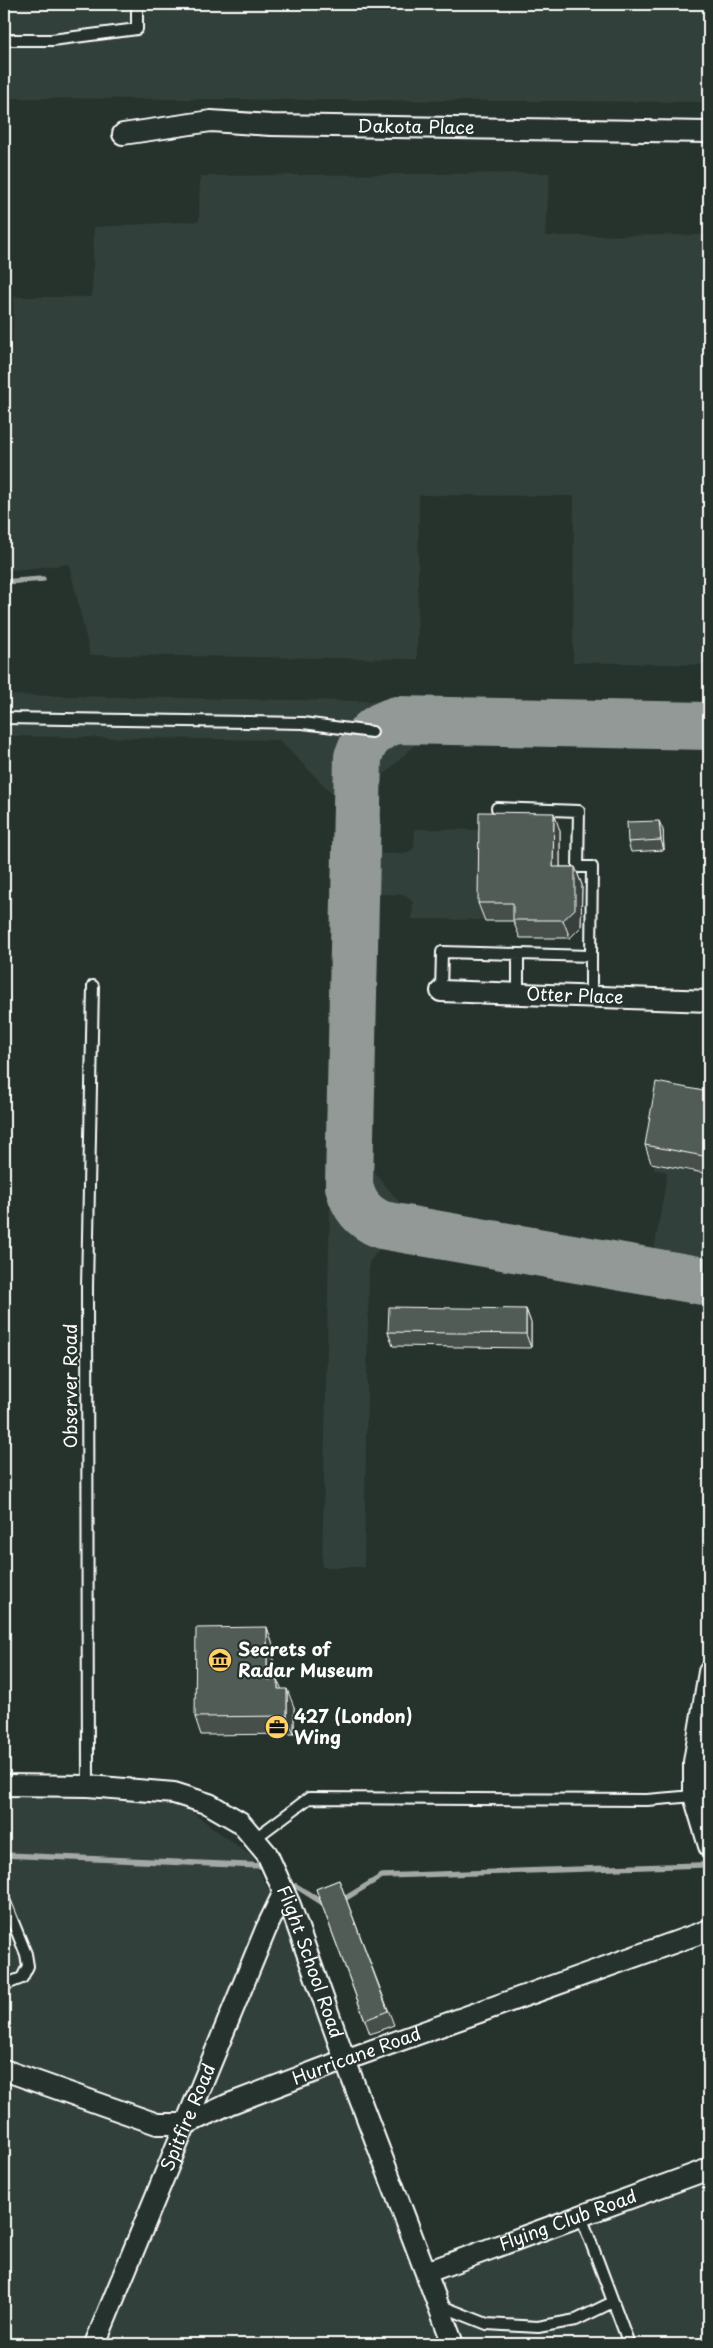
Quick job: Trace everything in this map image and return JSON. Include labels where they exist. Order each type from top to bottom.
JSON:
[{"type":"street","name":"Dakota Place","points":[[123,134],[211,121],[280,125],[709,132]]},
{"type":"street","name":"Otter Place","points":[[441,991],[709,1001]]},
{"type":"street","points":[[709,1672],[694,1762],[694,1796],[709,1846]]},
{"type":"street","name":"Flight School Road","points":[[4,1786],[88,1786],[174,1793],[209,1804],[240,1822],[267,1854],[284,1892],[453,2344]]},
{"type":"street","name":"Spitfire Road","points":[[96,2344],[266,1930],[284,1892]]},
{"type":"street","name":"Hurricane Road","points":[[4,2070],[157,2124],[186,2124],[229,2104],[346,2060],[709,1930]]},
{"type":"street","name":"Flying Club Road","points":[[427,2272],[709,2169]]},
{"type":"lane","points":[[4,40],[52,40],[137,29],[137,4]]},
{"type":"lane","points":[[4,718],[303,723],[372,732]]},
{"type":"lane","points":[[497,808],[579,811],[578,867],[592,867],[591,996]]},
{"type":"lane","points":[[441,991],[442,952],[591,956]]},
{"type":"lane","points":[[518,954],[518,994]]},
{"type":"lane","name":"Observer Road","points":[[88,1786],[87,1287],[93,986]]},
{"type":"lane","points":[[254,1839],[309,1798],[647,1800],[694,1796]]},
{"type":"lane","points":[[4,1900],[26,1954],[28,1966],[22,1978],[4,1985]]},
{"type":"lane","points":[[581,2216],[629,2344]]},
{"type":"lane","points":[[439,2305],[487,2324],[538,2327],[576,2320],[613,2302]]},
{"type":"shaded area","points":[[4,4],[709,4],[709,102],[4,98]]},
{"type":"shaded area","points":[[550,173],[545,236],[705,235],[707,384],[709,393],[709,665],[573,662],[574,496],[419,495],[417,659],[90,655],[69,564],[5,571],[14,297],[92,297],[94,227],[199,221],[200,176]]},
{"type":"shaded area","points":[[4,695],[709,707],[709,746],[418,742],[377,781],[376,846],[383,854],[407,853],[414,848],[415,829],[486,830],[484,920],[412,919],[413,902],[406,895],[382,894],[376,900],[371,1168],[404,1208],[654,1251],[667,1174],[665,1171],[654,1170],[655,1164],[709,1174],[709,1220],[702,1261],[709,1262],[709,1302],[383,1244],[369,1262],[364,1567],[322,1567],[339,800],[279,740],[4,736]]},
{"type":"shaded area","points":[[709,1724],[709,1806],[704,1765]]},
{"type":"shaded area","points":[[4,1791],[79,1792],[181,1804],[251,1856],[291,1933],[334,2065],[419,2272],[709,2161],[709,2344],[4,2344]]},
{"type":"building","points":[[705,799],[709,799],[709,852]]},
{"type":"building","points":[[479,812],[554,813],[553,867],[575,867],[575,909],[563,920],[513,920],[513,903],[478,903]]},
{"type":"building","points":[[659,821],[661,840],[628,842],[627,822]]},
{"type":"building","points":[[656,1082],[709,1092],[709,1157],[645,1145]]},
{"type":"building","points":[[389,1307],[526,1309],[526,1334],[388,1332]]},
{"type":"building","points":[[267,1627],[267,1680],[278,1680],[278,1689],[287,1689],[287,1716],[195,1717],[196,1628]]},
{"type":"building","points":[[339,1880],[388,2011],[365,2020],[316,1889]]},
{"type":"waterway","points":[[4,582],[43,579]]},
{"type":"waterway","points":[[4,1855],[265,1866]]},
{"type":"waterway","points":[[341,1901],[382,1876],[701,1865]]},
{"type":"waterway","points":[[296,1886],[326,1905]]},
{"type":"taxiway","points":[[709,726],[397,720],[377,729],[364,743],[358,757],[349,1186],[360,1210],[382,1225],[709,1282]]},
{"type":"place","name":"Secrets of Radar Museum","points":[[220,1660]]},
{"type":"place","name":"427 (London) Wing","points":[[277,1727]]}]
